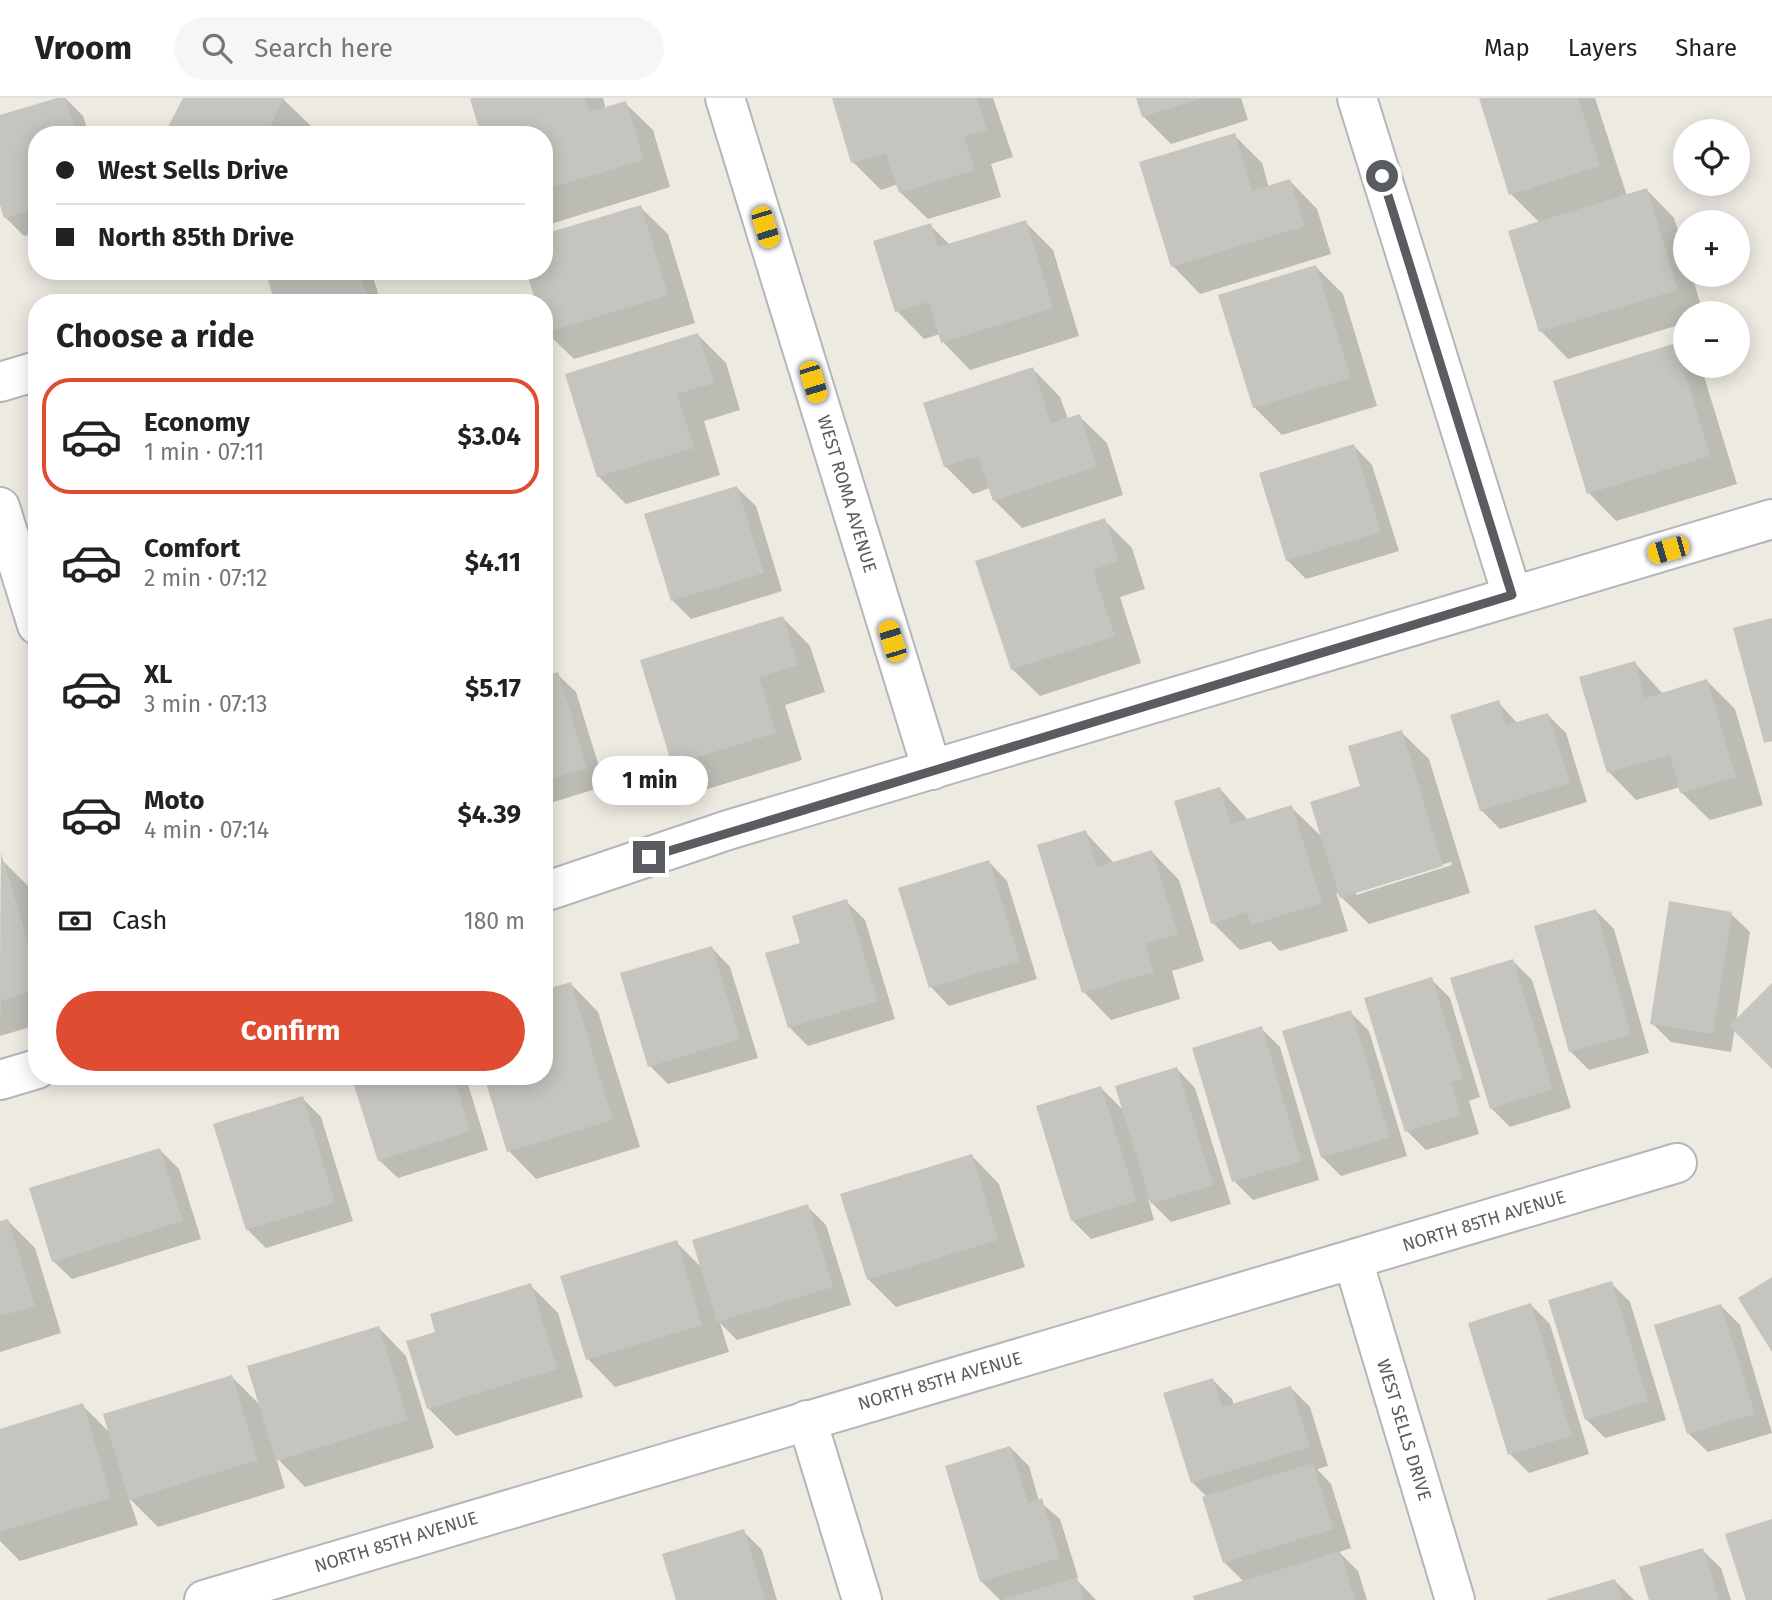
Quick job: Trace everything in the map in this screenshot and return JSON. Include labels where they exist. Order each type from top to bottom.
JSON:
[{"type":"street","name":"WEST ROMA AVENUE","points":[[725,98],[932,770]]},
{"type":"street","points":[[1357,98],[1512,595]]},
{"type":"street","points":[[0,382],[28,374]]},
{"type":"street","points":[[0,508],[28,597]]},
{"type":"street","points":[[553,889],[728,830],[1772,519]]},
{"type":"street","points":[[0,1080],[28,1072]]},
{"type":"street","name":"NORTH 85TH AVENUE","points":[[204,1600],[292,1587],[807,1420],[1676,1163]]},
{"type":"street","name":"WEST SELLS DRIVE","points":[[1353,1260],[1455,1600]]},
{"type":"street","points":[[807,1420],[862,1600]]},
{"type":"building","points":[[57,98],[66,98],[74,126],[28,126],[28,211],[4,218],[0,205],[0,115]]},
{"type":"building","points":[[183,98],[284,98],[270,126],[169,126]]},
{"type":"building","points":[[585,98],[589,112],[626,101],[644,160],[553,187],[553,126],[478,126],[470,99]]},
{"type":"building","points":[[832,98],[977,98],[987,130],[964,136],[975,170],[899,193],[886,153],[851,163]]},
{"type":"building","points":[[1136,98],[1200,98],[1200,99],[1142,117]]},
{"type":"building","points":[[1479,98],[1578,98],[1600,166],[1509,195]]},
{"type":"building","points":[[1235,133],[1252,191],[1290,179],[1305,226],[1171,267],[1139,162]]},
{"type":"building","points":[[1647,188],[1673,274],[1673,287],[1677,287],[1678,290],[1539,332],[1508,231]]},
{"type":"building","points":[[641,205],[668,295],[553,331],[553,294],[533,294],[529,280],[553,280],[553,231]]},
{"type":"building","points":[[1026,220],[1053,308],[941,343],[929,302],[895,312],[873,241],[931,223],[938,247]]},
{"type":"building","points":[[1316,265],[1351,378],[1253,408],[1218,295]]},
{"type":"building","points":[[268,280],[362,280],[366,294],[272,294]]},
{"type":"building","points":[[698,333],[714,383],[677,394],[694,448],[597,477],[565,374]]},
{"type":"building","points":[[1673,344],[1673,378],[1687,378],[1710,456],[1587,494],[1553,381]]},
{"type":"building","points":[[1033,367],[1051,423],[1080,414],[1097,467],[993,501],[978,456],[944,467],[923,403]]},
{"type":"building","points":[[1354,444],[1381,532],[1286,561],[1259,473]]},
{"type":"building","points":[[737,486],[764,573],[671,601],[644,514]]},
{"type":"building","points":[[1105,518],[1119,561],[1093,570],[1115,636],[1011,670],[975,561]]},
{"type":"building","points":[[783,616],[798,665],[759,677],[776,733],[672,765],[640,660]]},
{"type":"building","points":[[1772,618],[1772,741],[1764,743],[1733,628]]},
{"type":"building","points":[[1635,661],[1645,698],[1707,679],[1736,777],[1680,793],[1670,755],[1607,773],[1579,677]]},
{"type":"building","points":[[558,672],[587,768],[553,778],[553,673]]},
{"type":"building","points":[[1499,700],[1506,725],[1548,713],[1570,783],[1480,811],[1450,715]]},
{"type":"building","points":[[1402,730],[1443,866],[1340,898],[1310,802],[1360,786],[1348,746]]},
{"type":"building","points":[[1220,787],[1231,824],[1292,805],[1322,903],[1251,925],[1247,912],[1211,924],[1174,801]]},
{"type":"building","points":[[1086,830],[1097,867],[1152,850],[1178,934],[1145,944],[1154,972],[1082,993],[1037,845]]},
{"type":"building","points":[[1,853],[28,942],[28,992],[0,1001]]},
{"type":"building","points":[[989,860],[1020,961],[929,988],[898,888]]},
{"type":"building","points":[[847,899],[878,1001],[788,1028],[765,953],[800,943],[792,916]]},
{"type":"building","points":[[1669,901],[1732,912],[1713,1034],[1650,1024]]},
{"type":"building","points":[[1596,909],[1631,1035],[1569,1052],[1534,926]]},
{"type":"building","points":[[712,946],[740,1039],[648,1067],[620,973]]},
{"type":"building","points":[[1513,959],[1553,1089],[1490,1109],[1450,978]]},
{"type":"building","points":[[1432,977],[1463,1079],[1451,1082],[1461,1115],[1405,1132],[1364,998]]},
{"type":"building","points":[[571,982],[613,1120],[507,1152],[487,1085],[553,1085],[553,987]]},
{"type":"building","points":[[1772,983],[1772,1069],[1729,1026]]},
{"type":"building","points":[[1351,1010],[1390,1137],[1321,1158],[1282,1031]]},
{"type":"building","points":[[1262,1026],[1301,1161],[1232,1182],[1192,1048]]},
{"type":"building","points":[[1177,1067],[1213,1185],[1151,1204],[1115,1086]]},
{"type":"building","points":[[354,1085],[457,1085],[470,1131],[378,1161]]},
{"type":"building","points":[[1101,1086],[1137,1201],[1071,1221],[1036,1106]]},
{"type":"building","points":[[303,1096],[335,1203],[246,1230],[213,1124]]},
{"type":"building","points":[[160,1148],[183,1221],[52,1262],[29,1188]]},
{"type":"building","points":[[972,1154],[998,1240],[867,1280],[840,1194]]},
{"type":"building","points":[[808,1204],[833,1287],[717,1322],[692,1240]]},
{"type":"building","points":[[8,1219],[35,1306],[0,1316],[0,1221]]},
{"type":"building","points":[[677,1240],[702,1325],[586,1360],[560,1276]]},
{"type":"building","points":[[1772,1277],[1772,1352],[1738,1298]]},
{"type":"building","points":[[1612,1281],[1648,1401],[1585,1420],[1548,1300]]},
{"type":"building","points":[[531,1283],[557,1369],[427,1409],[406,1341],[435,1332],[430,1314]]},
{"type":"building","points":[[1531,1303],[1572,1436],[1508,1455],[1468,1323]]},
{"type":"building","points":[[1721,1304],[1755,1414],[1687,1434],[1654,1325]]},
{"type":"building","points":[[379,1326],[408,1420],[276,1461],[247,1366]]},
{"type":"building","points":[[232,1375],[258,1460],[129,1500],[103,1414]]},
{"type":"building","points":[[1213,1378],[1222,1407],[1291,1386],[1310,1447],[1191,1483],[1163,1393]]},
{"type":"building","points":[[83,1403],[111,1498],[0,1532],[0,1429]]},
{"type":"building","points":[[1010,1446],[1028,1503],[1042,1498],[1060,1558],[980,1582],[945,1466]]},
{"type":"building","points":[[1313,1463],[1333,1529],[1223,1563],[1202,1497]]},
{"type":"building","points":[[1772,1519],[1772,1600],[1746,1600],[1725,1534]]},
{"type":"building","points":[[744,1529],[765,1600],[676,1600],[662,1554]]},
{"type":"building","points":[[1703,1548],[1719,1600],[1649,1600],[1639,1567]]},
{"type":"building","points":[[1340,1551],[1355,1600],[1194,1600],[1193,1596]]},
{"type":"building","points":[[1077,1577],[1084,1600],[1004,1600],[1004,1599]]},
{"type":"building","points":[[1615,1579],[1622,1600],[1547,1600],[1547,1599]]},
{"type":"route","points":[[649,857],[728,830],[1512,595],[1382,176]]}]
